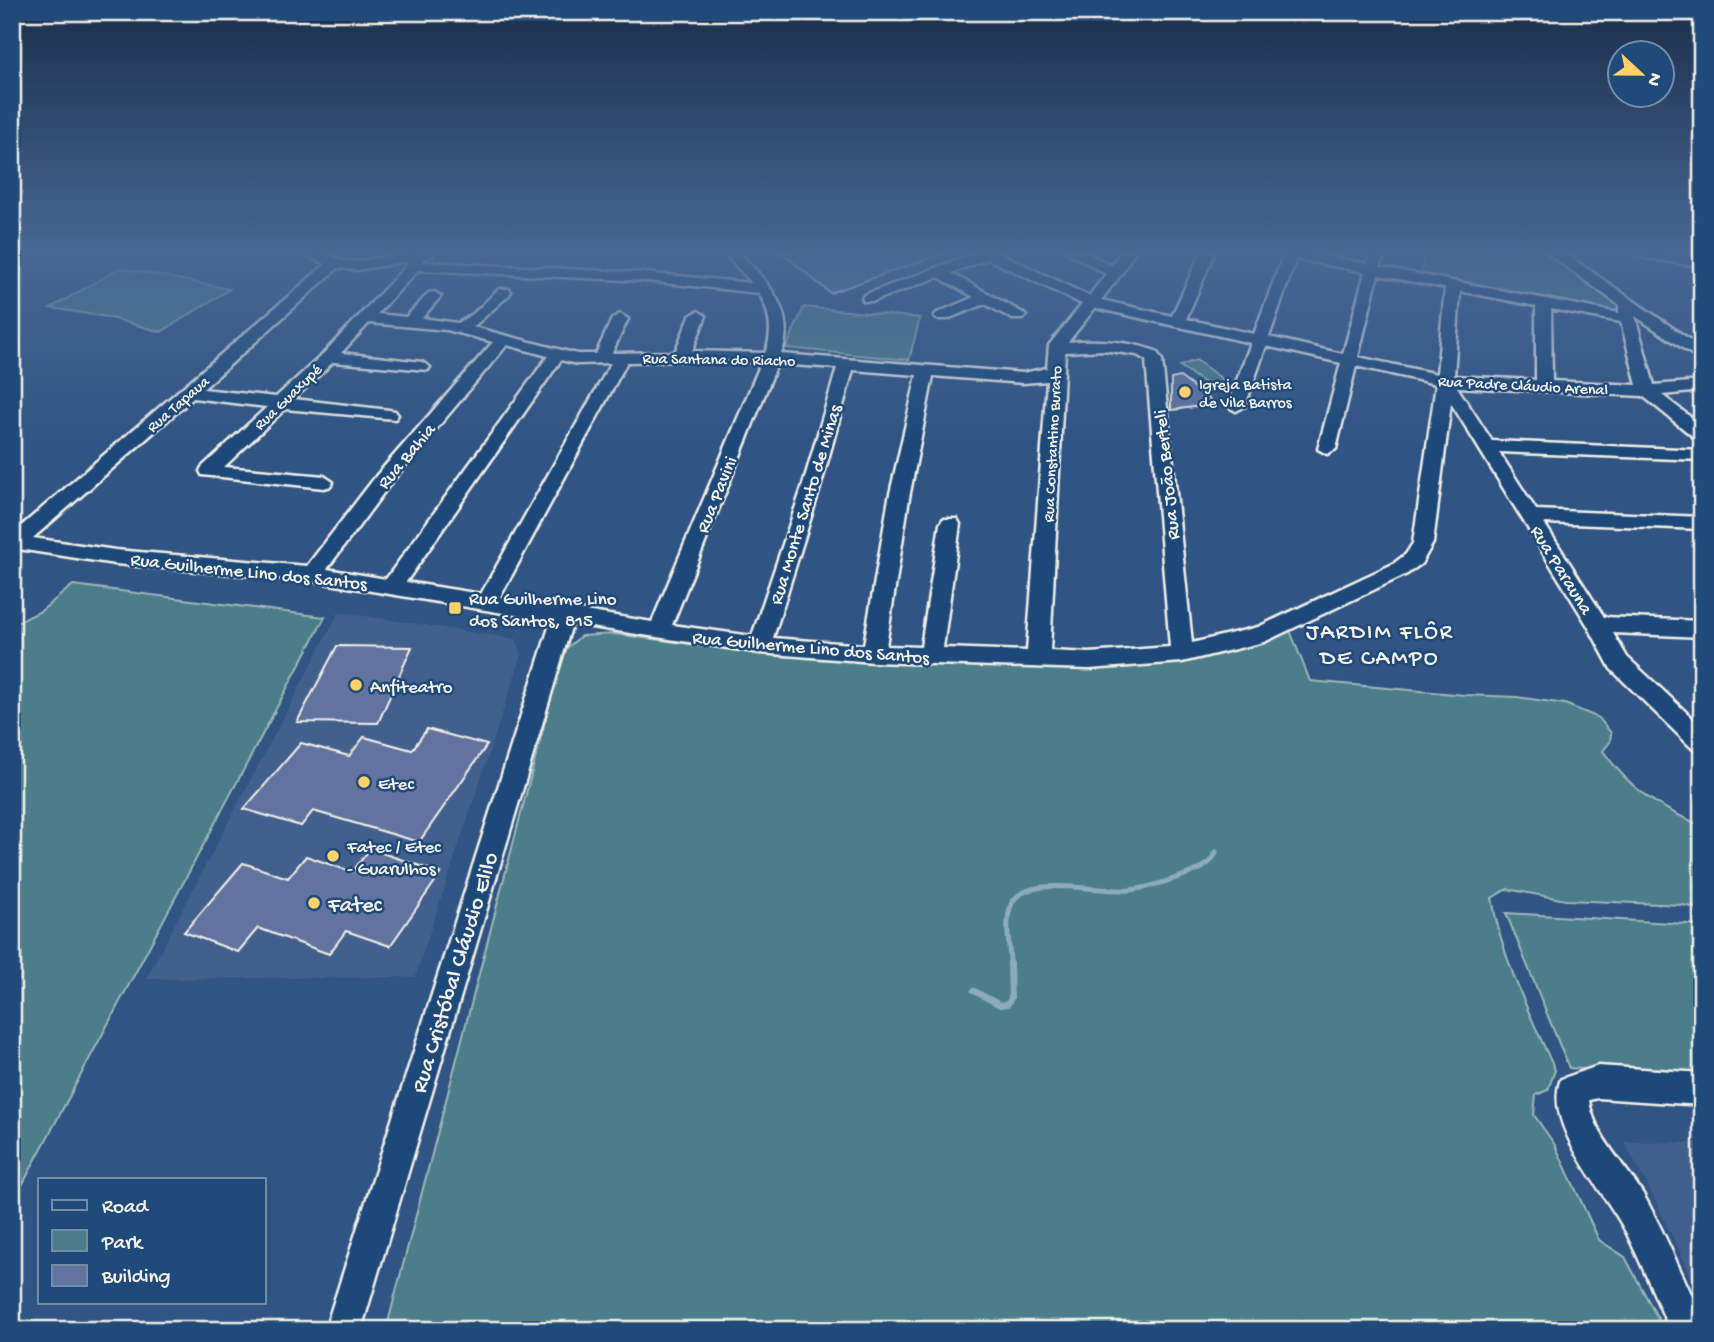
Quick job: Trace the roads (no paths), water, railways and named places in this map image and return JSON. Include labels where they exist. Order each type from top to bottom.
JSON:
[{"type":"street","name":"Rua Tapaua","points":[[14,541],[277,315]]},
{"type":"street","name":"Rua Guaxupé","points":[[324,482],[209,471],[369,315]]},
{"type":"street","points":[[410,322],[417,315]]},
{"type":"street","points":[[460,328],[481,315]]},
{"type":"street","points":[[772,358],[778,342],[777,315]]},
{"type":"street","points":[[1062,342],[1081,315]]},
{"type":"street","name":"Rua Padre Cláudio Arenal","points":[[1145,315],[1445,381],[1647,391],[1702,386]]},
{"type":"street","points":[[1177,322],[1180,315]]},
{"type":"street","points":[[1236,406],[1268,315]]},
{"type":"street","points":[[1327,449],[1361,315]]},
{"type":"street","name":"Rua Guilherme Lino dos Santos","points":[[14,541],[115,557],[312,574],[393,585],[659,631],[760,645],[874,654],[1038,660],[1088,661],[1182,654],[1264,634],[1400,569],[1414,559],[1423,543],[1445,381],[1451,315]]},
{"type":"street","points":[[1544,315],[1544,386]]},
{"type":"street","points":[[1606,315],[1627,319]]},
{"type":"street","points":[[1626,315],[1647,391],[1702,435]]},
{"type":"street","points":[[1643,315],[1701,356]]},
{"type":"street","points":[[682,355],[698,316]]},
{"type":"street","name":"Rua Santana do Riacho","points":[[366,318],[460,328],[556,356],[601,359],[726,355],[1023,378],[1040,382],[1055,381]]},
{"type":"street","points":[[601,359],[620,319]]},
{"type":"street","points":[[726,355],[735,336]]},
{"type":"street","name":"Rua Bahia","points":[[312,574],[383,480],[502,341]]},
{"type":"street","name":"Rua João Berteli","points":[[1062,342],[1068,345],[1139,350],[1150,354],[1154,360],[1182,654]]},
{"type":"street","name":"Rua Constantino Burato","points":[[1038,660],[1055,381],[1062,342]]},
{"type":"street","points":[[329,356],[422,367]]},
{"type":"street","points":[[393,585],[556,356]]},
{"type":"street","points":[[487,602],[622,357]]},
{"type":"street","name":"Rua Pavini","points":[[659,631],[772,358]]},
{"type":"street","name":"Rua Monte Santo de Minas","points":[[760,645],[811,488],[847,363]]},
{"type":"street","points":[[874,654],[899,498],[926,371]]},
{"type":"street","name":"Rua Parauna","points":[[1445,381],[1598,625],[1702,629]]},
{"type":"street","points":[[189,393],[388,415]]},
{"type":"street","points":[[1439,421],[1455,421],[1472,426]]},
{"type":"street","points":[[1485,446],[1702,454]]},
{"type":"street","points":[[1529,516],[1702,523]]},
{"type":"street","points":[[931,656],[950,524]]},
{"type":"street","name":"Rua Cristóbal Cláudio Elilo","points":[[343,1330],[564,615]]},
{"type":"street","points":[[1598,625],[1608,648],[1619,663],[1702,742]]},
{"type":"street","points":[[1689,1330],[1629,1204],[1580,1129],[1572,1110],[1572,1090],[1598,1082],[1702,1089]]},
{"type":"waterway","points":[[1010,964],[1009,914],[1014,900],[1023,893],[1036,888],[1051,887],[1117,890],[1143,888],[1198,870],[1207,865],[1216,852]]},
{"type":"waterway","points":[[974,991],[1000,1005],[1008,1004],[1011,998],[1010,963]]},
{"type":"place","name":"Igreja Batista de Vila Barros","points":[[1185,392]]},
{"type":"place","name":"Rua Guilherme Lino dos Santos, 815","points":[[455,608]]},
{"type":"place","name":"Anfiteatro","points":[[356,685]]},
{"type":"place","name":"Etec","points":[[364,782]]},
{"type":"place","name":"Fatec / Etec - Guarulhos","points":[[333,856]]},
{"type":"place","name":"Fatec","points":[[314,903]]},
{"type":"district","name":"JARDIM FLÔR DE CAMPO","points":[[1380,643]]}]
